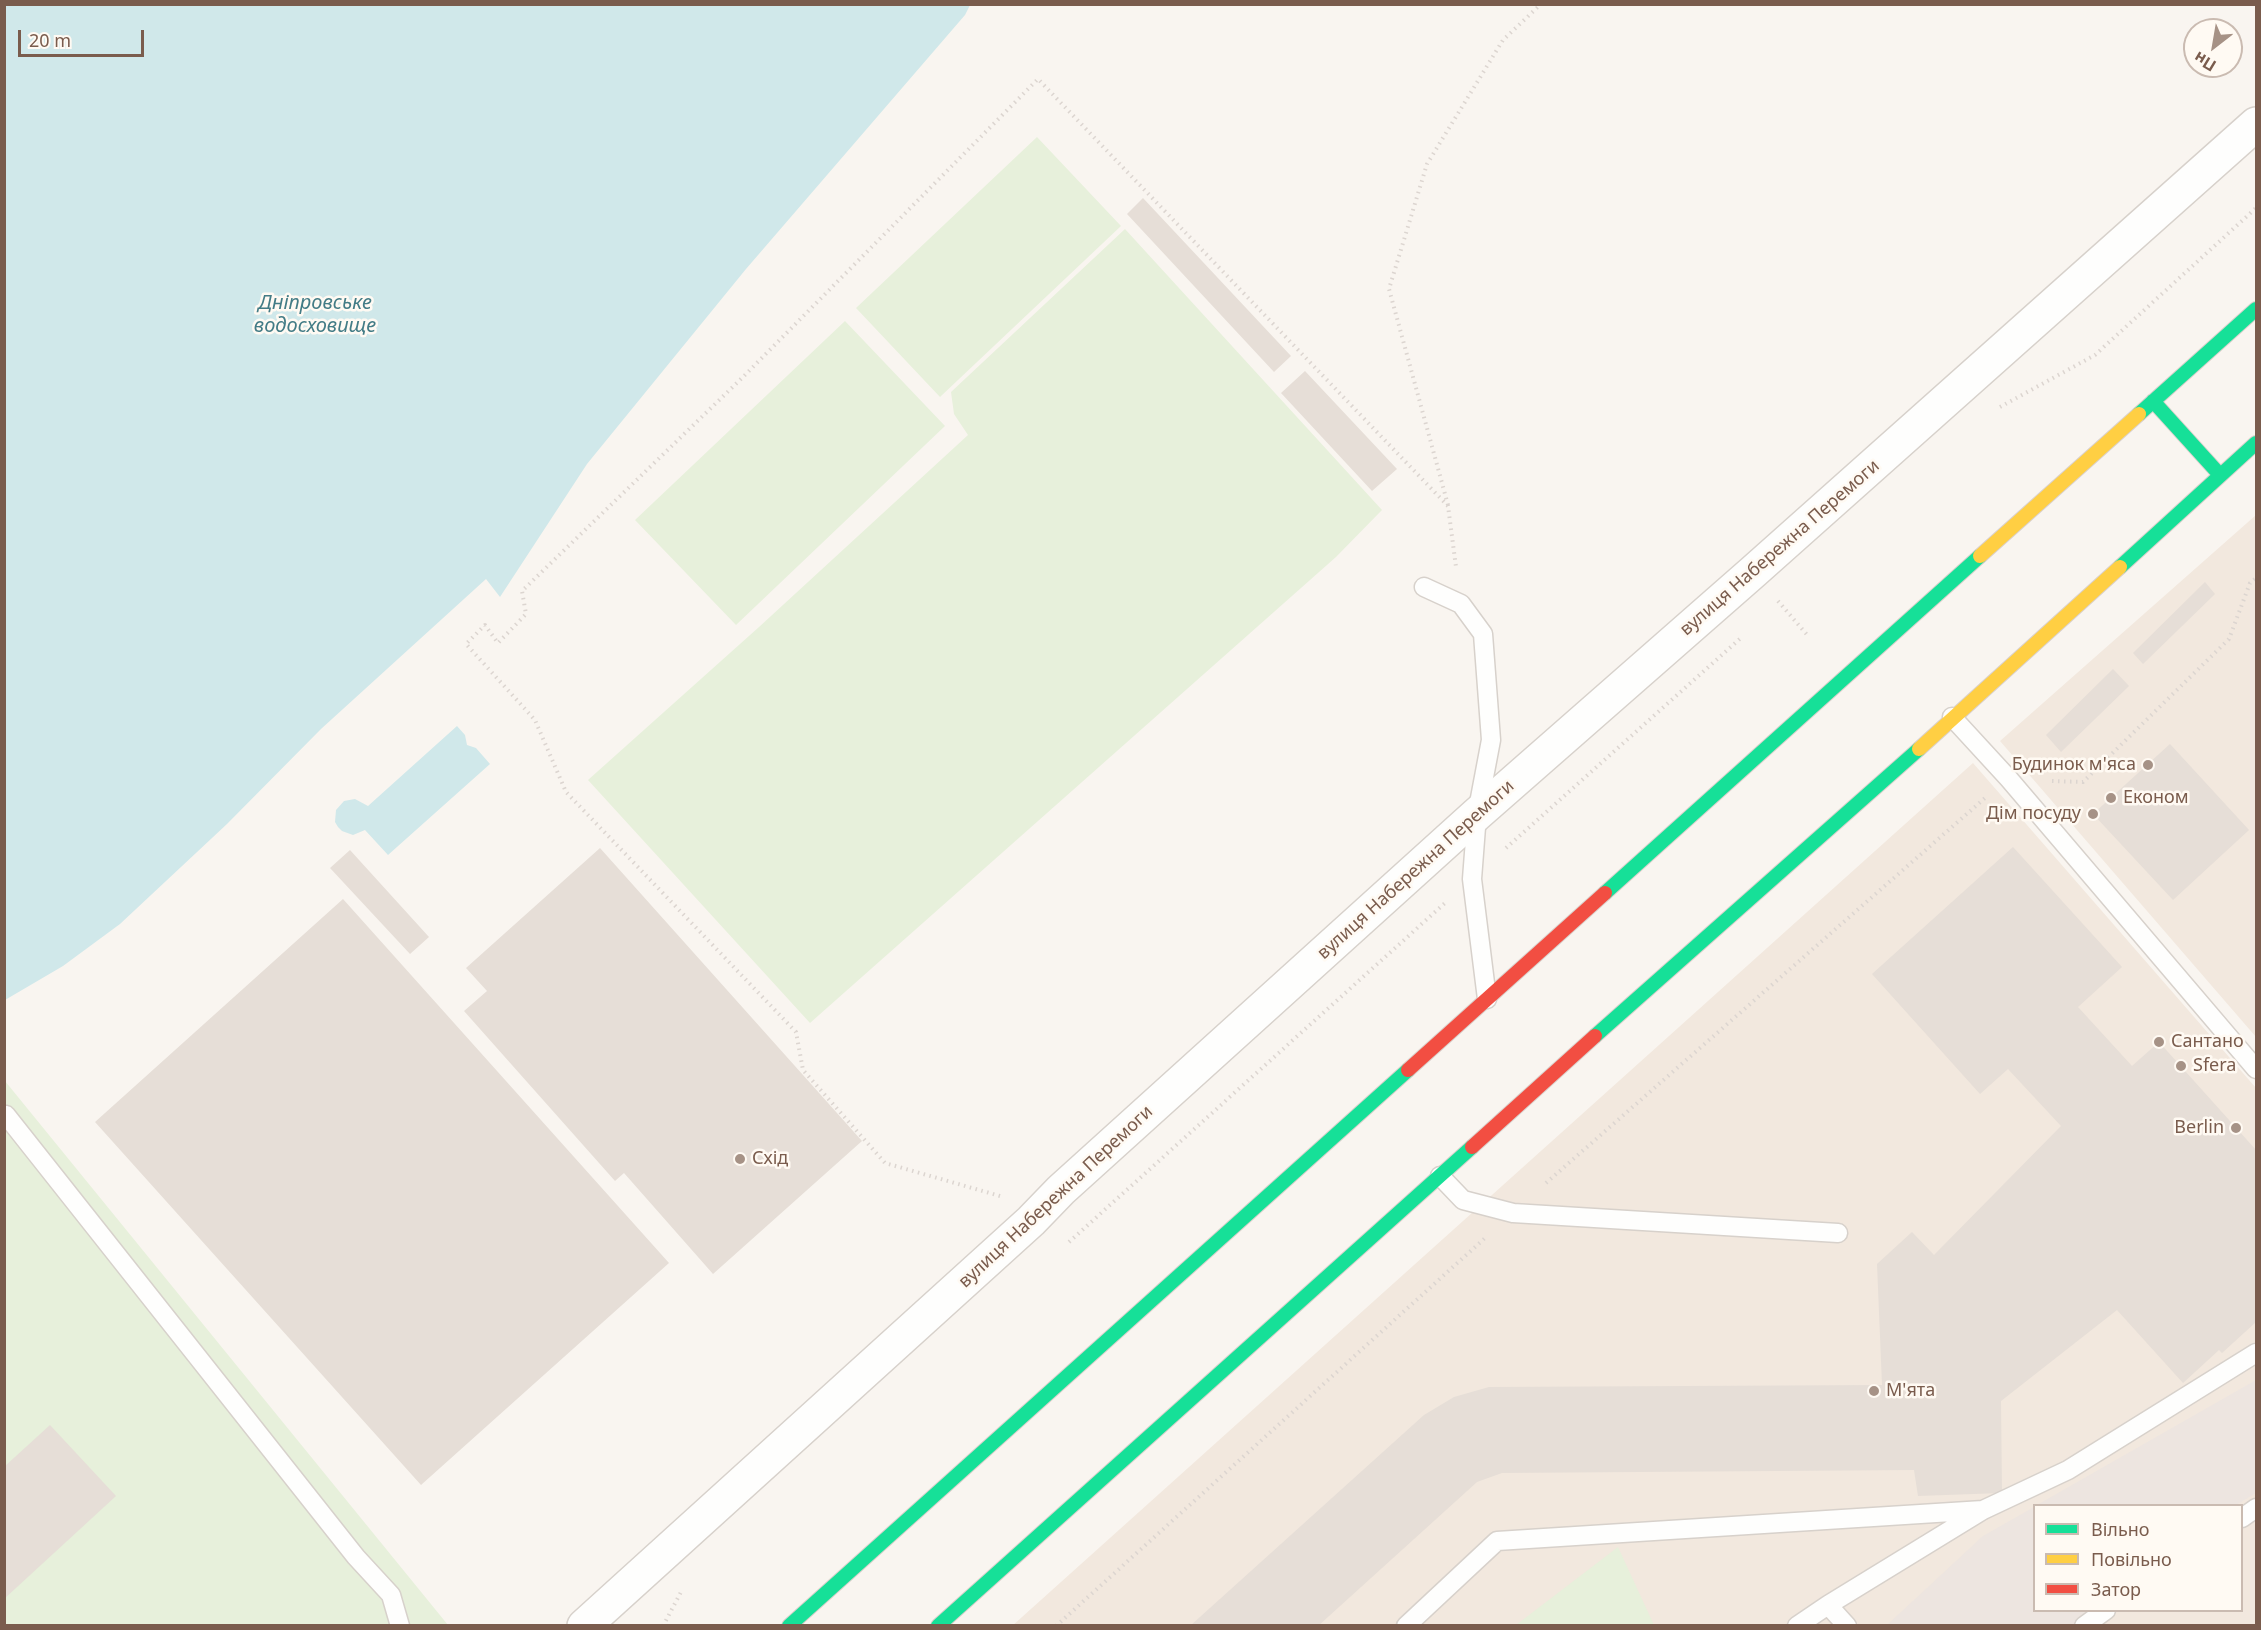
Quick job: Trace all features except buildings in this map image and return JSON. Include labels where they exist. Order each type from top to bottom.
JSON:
[{"type":"main road","points":[[789,1626],[2256,309]]},
{"type":"main road","points":[[2153,401],[2220,475]]},
{"type":"main road","points":[[938,1626],[1913,754],[2256,443]]},
{"type":"street","name":"вулиця Набережна Перемоги","points":[[584,1626],[1477,814],[1753,573],[2256,124]]},
{"type":"lane","points":[[1424,587],[1461,604],[1483,634],[1491,740],[1477,814],[1472,879],[1487,999]]},
{"type":"lane","points":[[1952,717],[2009,779],[2256,1068]]},
{"type":"lane","points":[[6,1115],[357,1557],[391,1595],[400,1626]]},
{"type":"lane","points":[[1440,1176],[1463,1200],[1512,1213],[1838,1233]]},
{"type":"lane","points":[[1797,1626],[1983,1510],[2068,1470],[2256,1353]]},
{"type":"lane","points":[[2243,1517],[2256,1508]]},
{"type":"lane","points":[[1406,1626],[1497,1541],[1983,1510]]},
{"type":"lane","points":[[1828,1605],[1847,1626]]},
{"type":"lane","points":[[2084,1626],[2105,1612]]},
{"type":"path","points":[[1461,604],[1448,506],[1389,289],[1427,164],[1503,40],[1542,4]]},
{"type":"path","points":[[1044,1208],[885,1163],[803,1070],[796,1032],[566,792],[535,720],[466,644],[485,625],[498,643],[526,614],[522,591],[743,377],[1038,79],[1448,506]]},
{"type":"path","points":[[1753,573],[1809,636]]},
{"type":"path","points":[[1056,1626],[1512,1213],[1957,821],[2009,779],[2083,782],[2229,639],[2250,584],[2256,578]]},
{"type":"shaded area","points":[[2256,515],[2256,1037],[2000,741]]},
{"type":"shaded area","points":[[1973,763],[2256,1088],[2256,1625],[1012,1626]]},
{"type":"shaded area","points":[[2256,1380],[2256,1493],[2238,1504],[2039,1504]]},
{"type":"shaded area","points":[[2033,1508],[2033,1612],[2090,1612],[2085,1625],[1886,1626],[1983,1536]]},
{"type":"green space","points":[[1037,137],[1121,226],[940,397],[856,308]]},
{"type":"green space","points":[[1125,229],[1382,510],[1336,557],[810,1023],[588,780],[968,435],[954,414],[951,392]]},
{"type":"green space","points":[[845,321],[945,426],[736,625],[635,520]]},
{"type":"green space","points":[[5,1081],[448,1625],[5,1625]]},
{"type":"green space","points":[[1618,1547],[1654,1625],[1516,1625]]},
{"type":"water","name":"Дніпровське водосховище","points":[[5,4],[970,5],[965,15],[746,269],[587,464],[500,597],[486,579],[321,729],[227,824],[120,924],[63,966],[5,1000]]},
{"type":"water","points":[[457,726],[465,735],[467,745],[476,748],[490,764],[388,855],[365,830],[353,835],[338,827],[335,822],[336,810],[344,801],[355,799],[368,806]]},
{"type":"traffic: fast","points":[[2139,414],[2256,309]]},
{"type":"traffic: fast","points":[[2153,401],[2220,475]]},
{"type":"traffic: fast","points":[[2120,567],[2256,443]]},
{"type":"traffic: fast","points":[[1605,893],[1980,556]]},
{"type":"traffic: fast","points":[[1595,1036],[1919,749]]},
{"type":"traffic: fast","points":[[789,1626],[1408,1070]]},
{"type":"traffic: fast","points":[[938,1626],[1472,1147]]},
{"type":"traffic: slow","points":[[1980,556],[2139,414]]},
{"type":"traffic: slow","points":[[1919,749],[2120,567]]},
{"type":"traffic: jam","points":[[1408,1070],[1605,893]]},
{"type":"traffic: jam","points":[[1472,1147],[1595,1036]]},
{"type":"place","name":"Будинок м'яса","points":[[2148,765]]},
{"type":"place","name":"Економ","points":[[2111,798]]},
{"type":"place","name":"Дім посуду","points":[[2093,814]]},
{"type":"place","name":"Сантано","points":[[2159,1042]]},
{"type":"place","name":"Sfera","points":[[2181,1066]]},
{"type":"place","name":"Berlin","points":[[2236,1128]]},
{"type":"place","name":"Схід","points":[[740,1159]]},
{"type":"place","name":"М'ята","points":[[1874,1391]]}]
